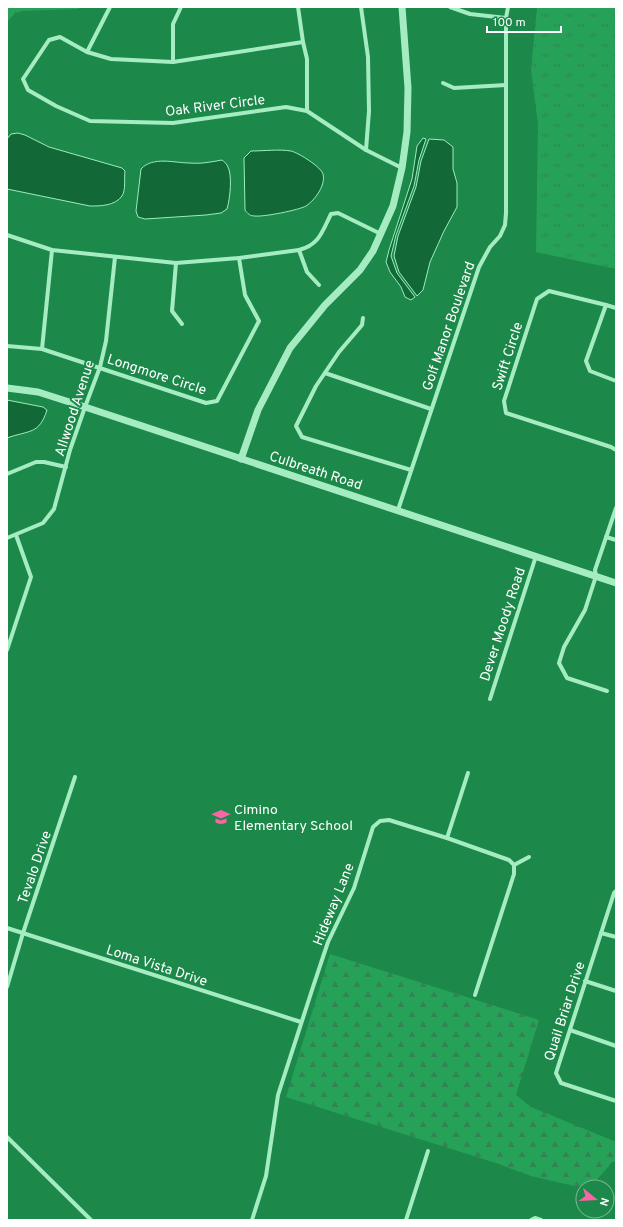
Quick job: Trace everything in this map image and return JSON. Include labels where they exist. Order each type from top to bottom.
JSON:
[{"type":"street","points":[[87,52],[110,7]]},
{"type":"street","points":[[173,62],[173,24],[182,7]]},
{"type":"street","points":[[298,7],[307,59],[307,111]]},
{"type":"street","points":[[362,7],[368,57],[369,111],[366,150]]},
{"type":"street","points":[[241,458],[258,410],[290,348],[325,305],[360,270],[381,234],[393,206],[402,168],[407,132],[408,88],[402,7]]},
{"type":"street","points":[[450,7],[470,14],[506,18]]},
{"type":"street","name":"Golf Manor Boulevard","points":[[398,510],[479,266],[490,246],[500,236],[505,225],[506,18],[508,7]]},
{"type":"street","name":"Oak River Circle","points":[[303,42],[173,62],[111,59],[87,52],[60,37],[49,40],[23,80],[28,90],[56,106],[90,120],[173,123],[286,107],[307,111],[366,150],[402,168]]},
{"type":"street","points":[[443,83],[454,88],[506,86]]},
{"type":"street","points":[[7,235],[52,250],[176,263],[239,258],[309,248],[316,242],[331,214],[338,213],[381,234]]},
{"type":"street","points":[[42,349],[52,250]]},
{"type":"street","points":[[299,250],[307,272],[319,285]]},
{"type":"street","name":"Allwood Avenue","points":[[7,538],[43,523],[54,509],[84,407],[100,367],[106,341],[115,257]]},
{"type":"street","name":"Longmore Circle","points":[[7,346],[42,349],[206,403],[217,402],[259,321],[245,295],[239,258]]},
{"type":"street","points":[[176,263],[172,311],[182,324]]},
{"type":"street","name":"Swift Circle","points":[[616,308],[549,291],[537,299],[504,401],[506,413],[616,450]]},
{"type":"street","points":[[606,305],[586,361],[590,371],[616,381]]},
{"type":"street","points":[[363,318],[362,325],[339,352],[316,386],[296,426],[302,437],[411,470]]},
{"type":"street","points":[[325,374],[431,409]]},
{"type":"street","name":"Culbreath Road","points":[[7,388],[38,392],[616,582]]},
{"type":"street","points":[[7,474],[36,462],[44,462],[66,467]]},
{"type":"street","points":[[607,691],[566,678],[559,663],[564,647],[585,610],[596,576],[595,570],[616,508]]},
{"type":"street","points":[[7,650],[30,577],[16,534]]},
{"type":"street","points":[[606,537],[616,540]]},
{"type":"street","name":"Dever Moody Road","points":[[490,699],[536,556]]},
{"type":"street","points":[[447,838],[468,773]]},
{"type":"street","name":"Tevalo Drive","points":[[7,987],[23,933],[75,777]]},
{"type":"street","name":"Hideway Lane","points":[[252,1220],[266,1176],[270,1157],[278,1095],[328,942],[354,888],[373,827],[380,820],[389,820],[447,838],[509,860],[514,865]]},
{"type":"street","points":[[475,995],[514,874],[514,865],[529,857]]},
{"type":"street","name":"Quail Briar Drive","points":[[616,891],[614,893],[556,1073],[561,1083],[616,1101]]},
{"type":"street","name":"Loma Vista Drive","points":[[7,928],[301,1022]]},
{"type":"street","points":[[601,933],[616,938]]},
{"type":"street","points":[[585,982],[616,991]]},
{"type":"street","points":[[570,1030],[616,1046]]},
{"type":"street","points":[[7,1137],[91,1220]]},
{"type":"street","points":[[406,1220],[428,1151]]},
{"type":"street","points":[[531,1220],[535,1218],[541,1220]]},
{"type":"green space","points":[[7,7],[79,7],[79,9],[22,11],[15,13],[7,22]]},
{"type":"green space","points":[[537,7],[616,7],[616,269],[536,252],[538,124],[531,70]]},
{"type":"green space","points":[[330,954],[539,1020],[516,1095],[531,1107],[616,1142],[616,1162],[612,1162],[597,1179],[575,1179],[575,1186],[531,1176],[499,1164],[286,1097]]},
{"type":"shaded area","points":[[18,133],[49,147],[122,168],[125,171],[122,196],[111,204],[90,206],[7,189],[7,139],[11,134]]},
{"type":"shaded area","points":[[423,138],[426,139],[419,160],[414,186],[396,235],[391,256],[397,273],[415,297],[411,300],[405,297],[401,287],[390,272],[386,262],[412,179],[417,146]]},
{"type":"shaded area","points":[[429,139],[444,140],[453,147],[453,169],[457,183],[457,207],[430,262],[423,290],[417,296],[399,272],[394,256],[398,236],[416,187],[421,161]]},
{"type":"shaded area","points":[[286,150],[295,152],[304,157],[314,164],[323,174],[323,183],[319,192],[306,206],[302,208],[259,216],[249,214],[245,210],[244,158],[251,151]]},
{"type":"shaded area","points":[[222,160],[226,163],[230,174],[230,193],[227,209],[221,213],[206,215],[145,219],[138,217],[136,211],[141,169],[146,165],[158,161],[198,163]]},
{"type":"shaded area","points":[[7,400],[43,407],[47,410],[44,418],[37,428],[7,438]]},
{"type":"place","name":"Cimino Elementary School","points":[[221,817]]}]
